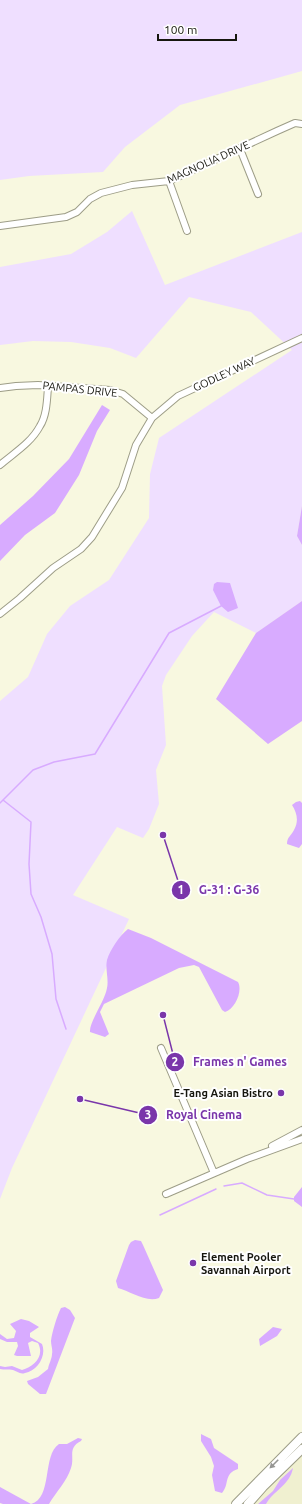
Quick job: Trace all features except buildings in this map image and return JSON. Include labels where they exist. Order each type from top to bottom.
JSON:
[{"type":"street","name":"MAGNOLIA DRIVE","points":[[0,226],[66,217],[77,212],[90,200],[101,193],[132,185],[169,181],[295,123],[302,124]]},
{"type":"street","points":[[240,149],[258,194]]},
{"type":"street","points":[[169,181],[187,231]]},
{"type":"street","name":"GODLEY WAY","points":[[0,614],[53,568],[81,549],[92,537],[122,488],[136,445],[152,418],[178,396],[302,338]]},
{"type":"street","name":"PAMPAS DRIVE","points":[[0,388],[32,385],[110,390],[123,394],[152,418]]},
{"type":"street","points":[[0,465],[29,441],[40,426],[46,409],[48,387]]},
{"type":"street","points":[[161,1048],[214,1173]]},
{"type":"street","points":[[166,1194],[247,1158],[302,1130]]},
{"type":"street","points":[[247,1158],[302,1139]]},
{"type":"street","points":[[236,1504],[302,1437]]},
{"type":"street","points":[[248,1504],[263,1487],[302,1449]]},
{"type":"shaded area","points":[[0,0],[302,0],[302,71],[180,105],[125,147],[103,172],[29,176],[0,180]]},
{"type":"shaded area","points":[[132,211],[165,285],[302,232],[302,506],[297,536],[302,545],[302,601],[256,633],[214,612],[192,636],[166,675],[162,686],[166,745],[156,770],[159,804],[149,829],[143,838],[117,827],[73,895],[129,919],[12,1168],[0,1199],[0,701],[28,677],[47,634],[70,606],[109,580],[149,518],[150,474],[159,438],[292,350],[251,312],[189,297],[136,358],[110,348],[71,342],[33,341],[0,345],[0,267],[71,254],[107,232]]},
{"type":"shaded area","points":[[102,405],[110,410],[97,431],[79,475],[55,513],[25,535],[0,561],[0,525],[33,496],[69,459]]},
{"type":"shaded area","points":[[302,506],[302,545],[297,536]]},
{"type":"shaded area","points":[[217,582],[230,583],[238,608],[228,612],[221,606],[213,590],[214,584]]},
{"type":"shaded area","points":[[302,601],[302,721],[268,744],[216,699],[256,633]]},
{"type":"shaded area","points":[[300,801],[302,803],[302,844],[299,848],[287,844],[297,820],[292,805]]},
{"type":"shaded area","points":[[128,929],[151,938],[238,982],[239,995],[235,1004],[225,1012],[222,1010],[199,967],[194,965],[179,968],[104,1004],[100,1012],[109,1034],[105,1037],[90,1032],[92,1023],[106,993],[108,981],[108,956],[113,947]]},
{"type":"shaded area","points":[[302,1187],[302,1207],[294,1201],[294,1197]]},
{"type":"shaded area","points":[[135,1240],[141,1241],[163,1290],[159,1298],[143,1298],[118,1288],[116,1281],[129,1245]]},
{"type":"shaded area","points":[[65,1307],[70,1310],[75,1318],[46,1394],[40,1394],[28,1384],[27,1381],[38,1377],[48,1369],[52,1356],[51,1341],[54,1329],[61,1308]]},
{"type":"shaded area","points":[[21,1319],[29,1321],[39,1327],[30,1333],[30,1337],[42,1344],[42,1358],[37,1366],[29,1372],[20,1373],[13,1370],[0,1369],[0,1366],[12,1366],[22,1370],[26,1369],[34,1364],[39,1356],[40,1348],[38,1343],[32,1341],[28,1343],[31,1356],[17,1356],[14,1355],[18,1346],[17,1342],[7,1342],[0,1339],[0,1334],[7,1339],[14,1338],[16,1331],[10,1324]]},
{"type":"shaded area","points":[[273,1327],[282,1329],[277,1336],[260,1346],[259,1339]]},
{"type":"shaded area","points":[[201,1434],[211,1439],[214,1448],[238,1464],[238,1469],[233,1471],[228,1476],[226,1486],[222,1493],[215,1491],[212,1475],[214,1466],[211,1457],[201,1441]]},
{"type":"shaded area","points":[[78,1438],[82,1439],[74,1447],[72,1453],[72,1464],[67,1477],[49,1504],[31,1504],[38,1500],[42,1494],[54,1449],[59,1444],[67,1444]]},
{"type":"shaded area","points":[[302,1453],[302,1504],[253,1504],[261,1494]]},
{"type":"shaded area","points":[[293,1468],[285,1483],[266,1504],[258,1504],[273,1491],[280,1480]]},
{"type":"shaded area","points":[[0,1487],[31,1504],[0,1503]]},
{"type":"waterway","points":[[3,800],[33,770],[54,762],[95,754],[169,633],[221,606]]},
{"type":"waterway","points":[[0,803],[3,800],[31,822],[29,864],[31,894],[41,917],[52,954],[56,999],[66,1029]]},
{"type":"waterway","points":[[224,1186],[242,1183],[267,1195],[294,1199]]},
{"type":"waterway","points":[[160,1215],[216,1189]]},
{"type":"place","name":"G-31 : G-36","points":[[163,835]]},
{"type":"place","name":"Frames n' Games","points":[[163,1015]]},
{"type":"place","name":"E-Tang Asian Bistro","points":[[281,1093]]},
{"type":"place","name":"Royal Cinema","points":[[80,1099]]},
{"type":"place","name":"Element Pooler Savannah Airport","points":[[193,1263]]}]
